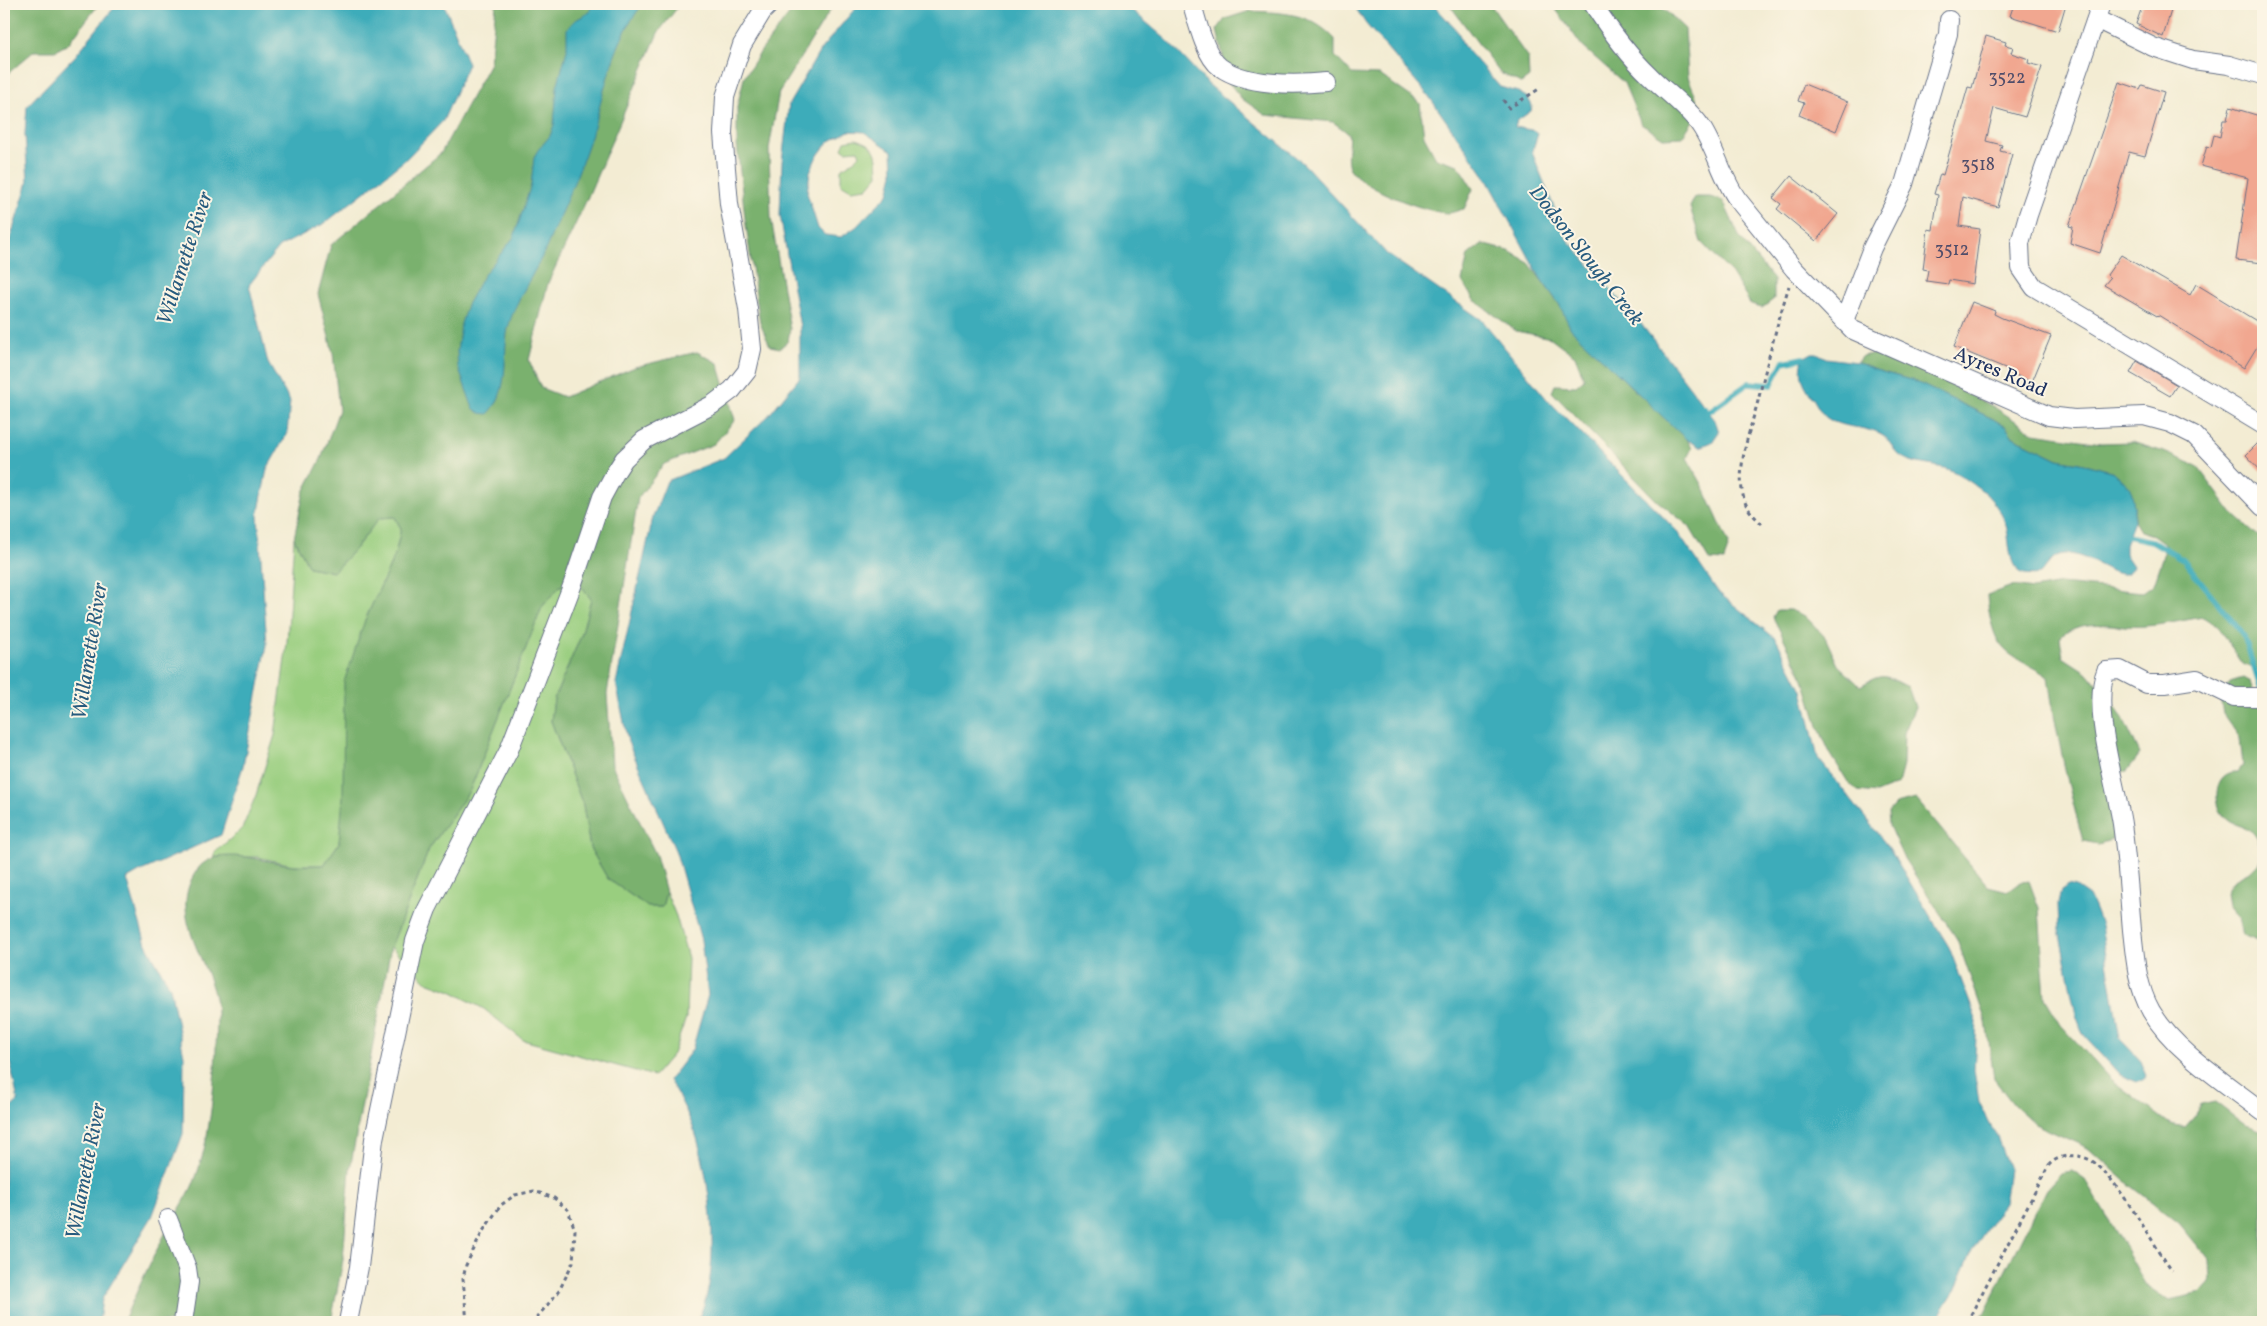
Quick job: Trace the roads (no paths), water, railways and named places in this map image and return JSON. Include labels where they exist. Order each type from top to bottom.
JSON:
[{"type":"street","points":[[348,1322],[359,1267],[374,1139],[415,941],[428,909],[509,750],[572,586],[602,497],[615,473],[624,459],[644,440],[712,405],[732,390],[746,371],[752,349],[750,329],[729,204],[722,133],[725,97],[742,45],[762,12],[770,4]]},
{"type":"street","points":[[1192,4],[1202,35],[1212,57],[1220,67],[1248,79],[1280,84],[1326,82]]},
{"type":"street","name":"Ayres Road","points":[[1593,4],[1616,38],[1648,75],[1682,105],[1699,124],[1723,169],[1731,190],[1748,212],[1794,269],[1853,330],[2050,416],[2074,419],[2144,416],[2170,423],[2194,435],[2263,507]]},
{"type":"street","points":[[2263,75],[2230,65],[2193,60],[2153,47],[2098,11],[2020,243],[2021,268],[2034,287],[2263,425]]},
{"type":"street","points":[[1844,321],[1872,248],[1908,171],[1948,34],[1949,20]]},
{"type":"street","points":[[2263,697],[2234,697],[2197,679],[2165,684],[2147,684],[2120,670],[2111,669],[2106,671],[2100,691],[2107,750],[2122,824],[2134,945],[2143,992],[2162,1026],[2184,1050],[2263,1112]]},
{"type":"street","points":[[168,1219],[187,1268],[189,1282],[182,1322]]},
{"type":"water","name":"Willamette River","points":[[117,4],[444,4],[468,64],[443,121],[405,160],[325,223],[279,247],[249,285],[268,363],[290,401],[287,434],[267,469],[258,516],[267,645],[243,766],[221,835],[127,879],[146,944],[170,987],[184,1056],[183,1134],[152,1217],[102,1299],[99,1322],[4,1322],[4,1114],[18,1101],[10,1062],[4,1057],[4,258],[28,182],[25,134],[27,106],[76,55]]},
{"type":"water","points":[[591,4],[643,4],[622,37],[608,74],[592,132],[577,175],[547,246],[511,318],[506,339],[503,384],[500,395],[488,414],[480,413],[473,408],[458,367],[457,352],[461,324],[467,305],[483,276],[514,237],[531,185],[534,157],[550,136],[554,125],[557,87],[567,50],[567,29],[574,21],[590,12]]},
{"type":"water","points":[[859,4],[1125,4],[1169,42],[1208,84],[1304,164],[1387,254],[1482,320],[1546,398],[1675,529],[1719,593],[1776,639],[1802,690],[1818,758],[1889,848],[1949,947],[1977,1022],[1974,1070],[1979,1102],[1997,1137],[2009,1169],[2004,1203],[1972,1251],[1955,1290],[1935,1322],[696,1322],[710,1281],[712,1231],[710,1206],[707,1181],[697,1138],[669,1080],[692,1050],[708,995],[701,940],[676,852],[628,742],[616,683],[653,517],[667,481],[724,458],[768,416],[800,377],[800,327],[780,215],[782,162],[789,104],[821,49]],"holes":[[[849,131],[864,132],[892,151],[893,174],[888,194],[856,227],[841,237],[825,235],[818,228],[807,193],[810,172],[816,158],[828,142]]]},
{"type":"water","points":[[1353,4],[1433,4],[1458,32],[1463,45],[1500,87],[1518,92],[1528,98],[1532,106],[1531,111],[1517,121],[1515,127],[1536,131],[1538,134],[1532,152],[1566,238],[1638,320],[1715,420],[1719,432],[1712,442],[1700,447],[1686,439],[1571,329],[1559,304],[1541,279],[1486,178],[1428,95],[1366,24]]},
{"type":"water","points":[[1812,353],[1817,353],[1826,358],[1857,362],[1872,369],[1914,381],[1993,419],[2006,427],[2013,437],[2058,459],[2114,472],[2131,488],[2134,506],[2134,521],[2125,545],[2125,554],[2133,566],[2129,572],[2125,574],[2111,571],[2086,558],[2068,554],[2056,556],[2040,574],[2029,575],[2021,572],[2012,561],[2006,525],[2002,515],[1983,491],[1950,470],[1914,462],[1902,457],[1885,437],[1878,433],[1840,424],[1825,416],[1802,378],[1803,358]]},
{"type":"water","points":[[2069,885],[2076,887],[2089,896],[2101,925],[2120,1039],[2141,1061],[2147,1076],[2143,1081],[2137,1082],[2120,1075],[2083,1034],[2076,1015],[2059,930],[2058,904],[2061,890]]},
{"type":"waterway","name":"Dodson Slough Creek","points":[[1705,408],[1708,412],[1749,383],[1771,385],[1783,362],[1803,358]]},
{"type":"waterway","name":"Dodson Slough Creek","points":[[2127,536],[2152,541],[2183,559],[2244,636],[2262,693]]}]
